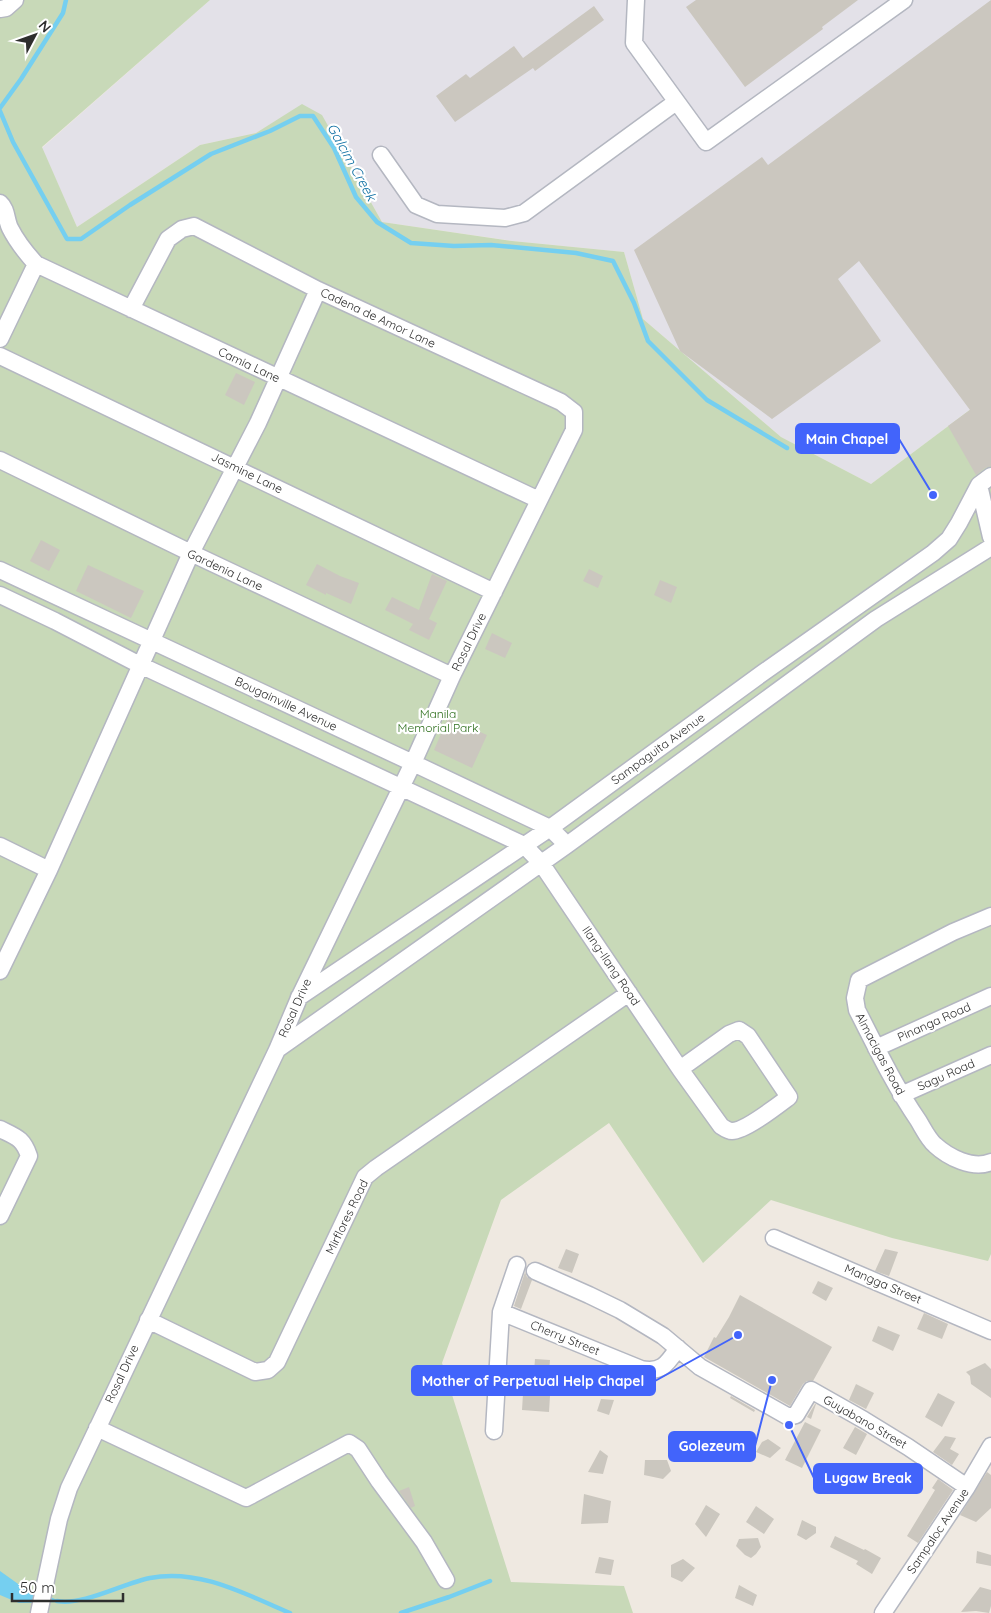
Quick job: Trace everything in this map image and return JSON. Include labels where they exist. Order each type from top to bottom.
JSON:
[{"type":"street","points":[[0,10],[6,8],[15,0]]},
{"type":"street","points":[[636,0],[634,43],[706,142],[904,0]]},
{"type":"street","points":[[381,155],[416,205],[437,214],[505,218],[524,213],[676,102]]},
{"type":"street","points":[[0,203],[4,206],[9,226],[17,242],[36,264],[0,340]]},
{"type":"street","name":"Cadena de Amor Lane","points":[[130,309],[168,239],[182,229],[194,226],[318,290],[561,402],[574,412]]},
{"type":"street","name":"Camia Lane","points":[[36,264],[539,500]]},
{"type":"street","points":[[0,971],[50,870],[191,554],[258,423],[318,290]]},
{"type":"street","name":"Jasmine Lane","points":[[0,356],[494,592]]},
{"type":"street","name":"Rosal Drive","points":[[38,1613],[59,1520],[69,1488],[277,1050],[299,998],[413,763],[452,676],[574,430],[574,412]]},
{"type":"street","name":"Gardenia Lane","points":[[0,460],[191,554],[452,676]]},
{"type":"street","points":[[985,480],[991,537]]},
{"type":"street","name":"Sampaguita Avenue","points":[[299,998],[550,828],[678,734],[933,553],[949,539],[985,480]]},
{"type":"street","name":"Sampaguita Avenue","points":[[277,1050],[541,864],[876,619],[991,546]]},
{"type":"street","name":"Bougainville Avenue","points":[[0,570],[550,828],[567,845]]},
{"type":"street","points":[[0,595],[140,665],[524,845],[541,864]]},
{"type":"street","points":[[833,623],[845,641]]},
{"type":"street","points":[[0,846],[50,870]]},
{"type":"street","name":"Ilang-Ilang Road","points":[[541,864],[628,993],[680,1068],[721,1126],[730,1131],[739,1129],[769,1112],[789,1097],[748,1036],[738,1030],[729,1034],[680,1068]]},
{"type":"street","name":"Almacigas Road","points":[[991,916],[953,932],[859,980],[855,998],[856,1010],[901,1095],[934,1145],[947,1154],[967,1163],[987,1164],[991,1162]]},
{"type":"street","name":"Mirflores Road","points":[[148,1320],[255,1372],[268,1370],[277,1362],[365,1177],[628,993]]},
{"type":"street","name":"Pinanga Road","points":[[876,1048],[991,996]]},
{"type":"street","name":"Sagu Road","points":[[901,1095],[991,1055]]},
{"type":"street","points":[[0,1129],[17,1138],[25,1145],[29,1156],[0,1216]]},
{"type":"street","name":"Mangga Street","points":[[774,1238],[991,1331]]},
{"type":"street","points":[[494,1431],[501,1312],[517,1264]]},
{"type":"street","name":"Guyabano Street","points":[[535,1271],[620,1310],[663,1336],[700,1368],[787,1416],[796,1415],[811,1390],[908,1447],[967,1488]]},
{"type":"street","name":"Cherry Street","points":[[501,1312],[646,1370],[658,1370],[664,1367],[678,1348]]},
{"type":"street","points":[[97,1428],[246,1498],[349,1443],[358,1449],[424,1542],[446,1580]]},
{"type":"street","name":"Sampaloc Avenue","points":[[882,1613],[967,1488],[991,1446]]},
{"type":"shaded area","points":[[210,0],[991,0],[991,394],[871,484],[781,437],[643,319],[624,252],[513,241],[382,222],[351,166],[302,105],[256,133],[200,145],[77,227],[42,148]]},
{"type":"green space","name":"Manila Memorial Park","points":[[0,0],[210,0],[42,147],[77,227],[200,145],[256,133],[302,104],[322,115],[382,222],[512,241],[624,252],[643,319],[781,437],[871,484],[991,394],[991,1254],[988,1261],[892,1238],[771,1200],[703,1263],[609,1123],[501,1200],[442,1363],[511,1582],[624,1586],[633,1613],[0,1613]]},
{"type":"water","points":[[0,1571],[21,1586],[63,1602],[19,1603],[0,1595]]},
{"type":"building","points":[[696,0],[858,0],[822,27],[823,29],[745,87],[686,7]]},
{"type":"building","points":[[991,0],[991,466],[976,475],[948,426],[970,410],[859,261],[838,279],[881,341],[772,419],[680,351],[634,250],[762,157],[768,165]]},
{"type":"building","points":[[594,6],[604,20],[535,71],[533,68],[455,122],[436,96],[466,74],[470,78],[514,46],[523,58]]},
{"type":"building","points":[[236,373],[255,382],[244,405],[225,395]]},
{"type":"building","points":[[41,540],[60,550],[49,571],[30,561]]},
{"type":"building","points":[[317,564],[359,583],[351,604],[306,585]]},
{"type":"building","points":[[88,565],[144,591],[131,618],[76,591]]},
{"type":"building","points":[[589,569],[603,576],[598,588],[583,581]]},
{"type":"building","points":[[432,574],[447,581],[429,619],[437,623],[429,640],[409,630],[413,624],[385,610],[392,597],[419,610]]},
{"type":"building","points":[[660,580],[677,587],[671,603],[654,595]]},
{"type":"building","points":[[492,633],[512,643],[505,658],[485,649]]},
{"type":"building","points":[[448,718],[487,735],[472,768],[434,750]]},
{"type":"building","points":[[566,1249],[579,1254],[572,1273],[558,1268]]},
{"type":"building","points":[[885,1249],[898,1252],[889,1276],[875,1271]]},
{"type":"building","points":[[525,1272],[527,1277],[532,1280],[521,1309],[514,1306]]},
{"type":"building","points":[[818,1281],[833,1288],[826,1301],[812,1293]]},
{"type":"building","points":[[740,1295],[832,1347],[813,1381],[807,1381],[803,1384],[790,1406],[704,1357],[714,1337],[716,1338],[729,1317]]},
{"type":"building","points":[[924,1313],[948,1324],[942,1339],[917,1329]]},
{"type":"building","points":[[878,1326],[900,1335],[893,1351],[872,1341]]},
{"type":"building","points":[[535,1359],[550,1360],[549,1373],[534,1372]]},
{"type":"building","points":[[985,1363],[991,1369],[991,1398],[971,1384],[970,1376],[966,1372]]},
{"type":"building","points":[[856,1384],[874,1393],[866,1409],[849,1400]]},
{"type":"building","points":[[938,1393],[955,1402],[942,1427],[925,1417]]},
{"type":"building","points":[[523,1394],[550,1396],[549,1412],[522,1410]]},
{"type":"building","points":[[731,1396],[755,1410],[754,1412],[730,1398]]},
{"type":"building","points":[[601,1399],[614,1400],[609,1415],[597,1411]]},
{"type":"building","points":[[816,1404],[811,1419],[807,1417]]},
{"type":"building","points":[[805,1422],[821,1430],[802,1468],[785,1460]]},
{"type":"building","points":[[855,1427],[867,1434],[856,1455],[843,1448]]},
{"type":"building","points":[[945,1436],[956,1438],[950,1449],[959,1454],[952,1465],[933,1452]]},
{"type":"building","points":[[768,1439],[781,1448],[770,1458],[756,1452],[762,1442]]},
{"type":"building","points":[[600,1450],[608,1456],[603,1474],[588,1472]]},
{"type":"building","points":[[645,1460],[667,1460],[671,1471],[663,1479],[644,1475]]},
{"type":"building","points":[[851,1463],[860,1476],[851,1488],[839,1482]]},
{"type":"building","points":[[987,1472],[991,1475],[991,1508],[976,1522],[960,1515]]},
{"type":"building","points":[[938,1479],[953,1490],[918,1543],[907,1536],[935,1490],[932,1488]]},
{"type":"building","points":[[409,1487],[415,1506],[411,1508],[399,1491]]},
{"type":"building","points":[[584,1494],[611,1501],[608,1523],[581,1524]]},
{"type":"building","points":[[706,1505],[720,1514],[706,1537],[695,1524]]},
{"type":"building","points":[[756,1506],[774,1519],[764,1534],[746,1522]]},
{"type":"building","points":[[802,1520],[816,1527],[816,1533],[806,1540],[797,1535]]},
{"type":"building","points":[[835,1536],[881,1558],[872,1574],[856,1564],[858,1561],[830,1547]]},
{"type":"building","points":[[758,1538],[761,1547],[751,1558],[736,1546],[739,1539]]},
{"type":"building","points":[[977,1551],[991,1555],[991,1566],[976,1563]]},
{"type":"building","points":[[599,1557],[614,1560],[611,1575],[595,1573]]},
{"type":"building","points":[[683,1559],[695,1568],[682,1582],[671,1577],[671,1565]]},
{"type":"building","points":[[739,1585],[757,1595],[753,1606],[735,1598]]},
{"type":"building","points":[[980,1587],[991,1590],[989,1613],[976,1611],[961,1612]]},
{"type":"waterway","name":"Galcim Creek","points":[[0,108],[63,13],[66,0]]},
{"type":"waterway","name":"Galcim Creek","points":[[0,111],[13,142],[67,239],[81,239],[130,205],[211,154],[270,131],[300,116],[313,116],[334,148],[356,197],[377,222],[411,243],[454,246],[491,245],[576,253],[613,261],[634,303],[648,341],[707,400],[787,448]]},
{"type":"waterway","points":[[57,1601],[79,1600],[150,1578],[168,1576],[186,1577],[222,1585],[290,1613]]},
{"type":"waterway","points":[[401,1613],[490,1581]]},
{"type":"place","name":"Main Chapel","points":[[933,495]]},
{"type":"place","name":"Mother of Perpetual Help Chapel","points":[[738,1335]]},
{"type":"place","name":"Golezeum","points":[[772,1380]]},
{"type":"place","name":"Lugaw Break","points":[[789,1425]]}]
